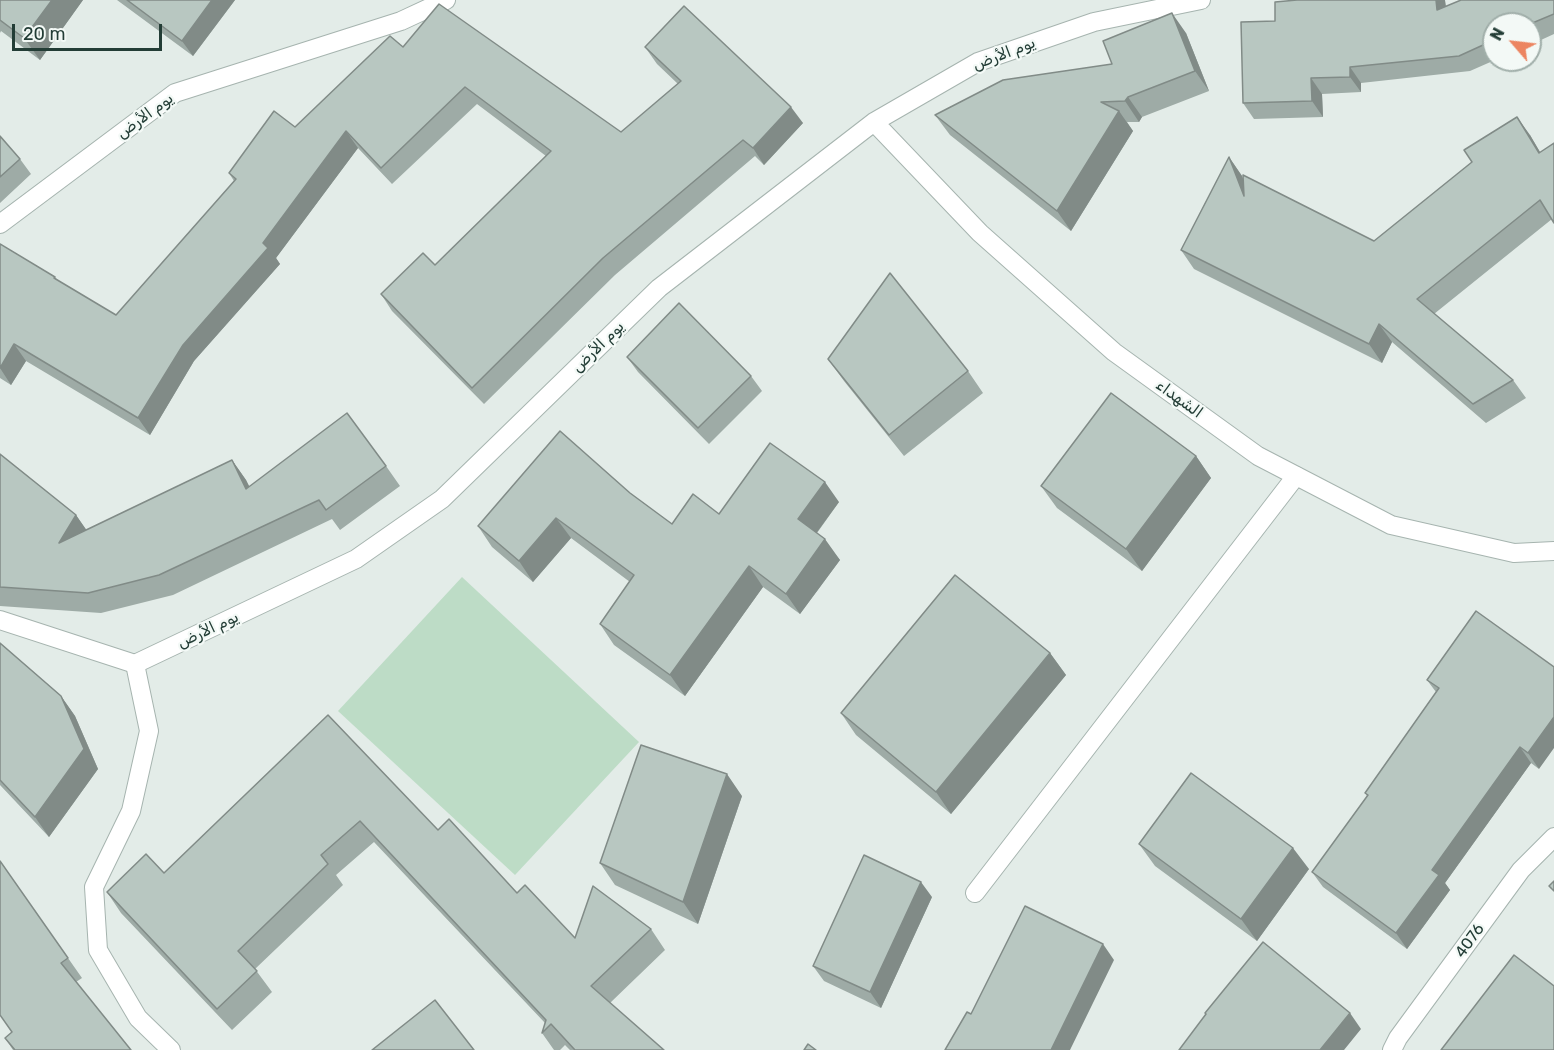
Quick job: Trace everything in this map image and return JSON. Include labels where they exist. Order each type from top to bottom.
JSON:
[{"type":"street","name":"يوم الأرض","points":[[0,224],[175,93],[401,21],[446,0]]},
{"type":"street","name":"يوم الأرض","points":[[135,664],[356,559],[442,499],[659,288],[874,122],[978,62],[1095,22],[1201,0]]},
{"type":"street","name":"الشهداء","points":[[874,122],[980,233],[1114,352],[1258,456],[1391,525],[1514,553],[1554,551]]},
{"type":"street","points":[[975,894],[1296,476]]},
{"type":"street","points":[[0,620],[135,664],[149,731],[131,811],[94,887],[98,950],[138,1018],[171,1050]]},
{"type":"street","name":"4076","points":[[1392,1050],[1398,1038],[1521,870],[1554,837]]},
{"type":"green space","points":[[462,577],[639,742],[515,875],[338,711]]},
{"type":"building","points":[[0,0],[52,0],[24,38],[0,20]]},
{"type":"building","points":[[127,0],[212,0],[182,41]]},
{"type":"building","points":[[1436,0],[1437,10],[1461,0],[1554,0],[1554,14],[1542,19],[1542,12],[1482,12],[1482,45],[1459,56],[1350,67],[1350,77],[1311,78],[1312,101],[1243,103],[1241,22],[1275,21],[1275,2]]},
{"type":"building","points":[[439,4],[621,132],[681,81],[645,47],[684,6],[791,107],[753,148],[743,140],[603,258],[472,388],[381,294],[423,253],[435,265],[551,151],[465,87],[381,168],[346,131],[263,243],[268,248],[183,345],[138,418],[14,344],[0,368],[0,244],[116,315],[236,179],[229,173],[274,111],[295,127],[390,36],[403,47]]},
{"type":"building","points":[[1172,13],[1195,71],[1128,97],[1125,101],[1101,102],[1119,111],[1057,211],[935,115],[1003,80],[1112,64],[1103,41]]},
{"type":"building","points":[[1517,117],[1539,153],[1554,143],[1554,223],[1540,200],[1417,299],[1513,380],[1473,404],[1379,324],[1369,344],[1181,250],[1229,157],[1244,196],[1243,175],[1374,241],[1472,162],[1464,150]]},
{"type":"building","points":[[0,136],[20,159],[0,177]]},
{"type":"building","points":[[890,273],[968,371],[889,435],[828,359]]},
{"type":"building","points":[[679,303],[751,376],[698,428],[627,357]]},
{"type":"building","points":[[1111,393],[1196,456],[1126,549],[1041,486]]},
{"type":"building","points":[[347,413],[386,466],[326,510],[319,500],[159,575],[88,593],[0,587],[0,454],[76,515],[59,543],[232,460],[246,489]]},
{"type":"building","points":[[560,431],[630,493],[672,524],[693,494],[719,514],[770,443],[825,482],[798,519],[825,539],[786,594],[749,566],[670,675],[600,624],[634,575],[556,518],[519,561],[478,526]]},
{"type":"building","points":[[955,575],[1050,653],[936,792],[841,713]]},
{"type":"building","points":[[1476,611],[1554,667],[1554,717],[1528,753],[1520,747],[1432,870],[1439,875],[1396,933],[1312,872],[1368,795],[1365,793],[1439,688],[1427,680]]},
{"type":"building","points":[[0,643],[61,696],[84,749],[35,817],[0,780]]},
{"type":"building","points":[[328,715],[438,830],[449,819],[517,893],[525,885],[575,938],[593,886],[651,929],[591,986],[664,1050],[575,1050],[551,1024],[542,1033],[546,1020],[360,821],[321,855],[328,864],[238,951],[257,971],[217,1009],[107,892],[146,854],[164,873]]},
{"type":"building","points":[[641,745],[727,774],[683,902],[600,863]]},
{"type":"building","points":[[1191,773],[1293,848],[1241,919],[1139,844]]},
{"type":"building","points":[[864,855],[921,882],[870,992],[813,966]]},
{"type":"building","points":[[0,861],[68,958],[61,963],[131,1050],[15,1050],[5,1038],[12,1032],[0,1015]]},
{"type":"building","points":[[1554,881],[1554,891],[1549,886]]},
{"type":"building","points":[[1025,906],[1103,944],[1051,1050],[945,1050],[967,1012],[971,1014]]},
{"type":"building","points":[[1263,942],[1350,1013],[1320,1050],[1179,1050],[1205,1013]]},
{"type":"building","points":[[1514,955],[1554,986],[1554,1050],[1441,1050]]},
{"type":"building","points":[[435,1000],[474,1050],[372,1050]]},
{"type":"building","points":[[808,1044],[816,1050],[804,1050]]}]
